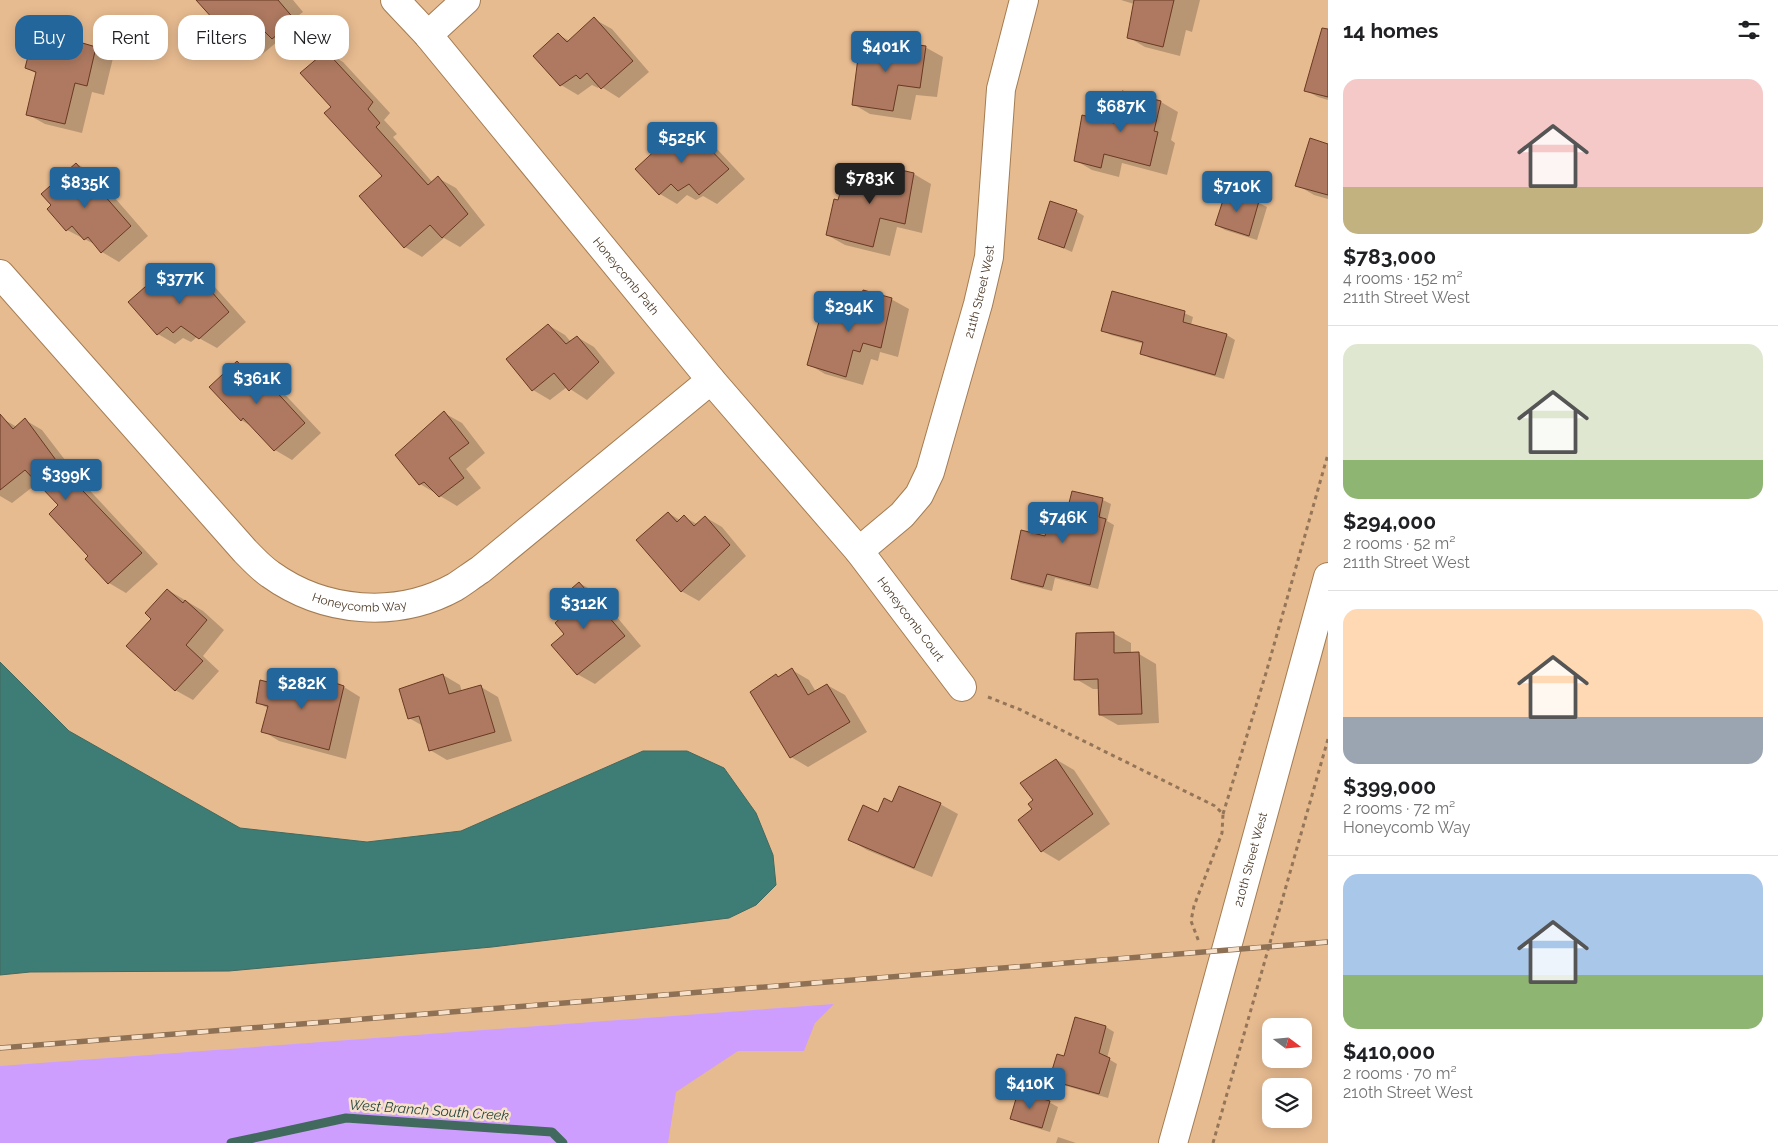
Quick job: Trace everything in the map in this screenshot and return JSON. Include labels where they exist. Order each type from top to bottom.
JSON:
[{"type":"street","name":"Honeycomb Path","points":[[395,0],[428,35],[711,380],[859,551]]},
{"type":"street","points":[[428,35],[466,0]]},
{"type":"street","name":"211th Street West","points":[[859,551],[902,515],[919,495],[930,472],[978,304],[989,257],[1001,89],[1024,0]]},
{"type":"street","name":"Honeycomb Way","points":[[0,274],[245,551],[270,574],[298,591],[328,602],[360,608],[392,607],[414,602],[455,587],[488,563],[711,380]]},
{"type":"street","name":"Honeycomb Court","points":[[859,551],[962,687]]},
{"type":"street","name":"210th Street West","points":[[1174,1143],[1328,577]]},
{"type":"path","points":[[1200,944],[1191,921],[1194,906],[1222,832],[1223,814],[1266,674],[1328,454]]},
{"type":"path","points":[[962,687],[1021,710],[1215,806],[1223,814]]},
{"type":"path","points":[[1213,1143],[1328,739]]},
{"type":"shaded area","points":[[834,1004],[815,1023],[804,1051],[738,1051],[676,1092],[668,1143],[0,1143],[0,1066]]},
{"type":"water","points":[[0,662],[69,731],[240,828],[367,842],[461,831],[643,751],[687,751],[724,768],[756,813],[773,855],[776,885],[756,905],[729,918],[492,947],[229,971],[30,972],[0,975]]},
{"type":"building","points":[[196,0],[278,0],[291,15],[275,15],[275,37],[272,39],[265,32],[265,15],[209,15]]},
{"type":"building","points":[[1134,0],[1174,0],[1163,47],[1127,38]]},
{"type":"building","points":[[594,17],[633,61],[601,89],[587,73],[580,79],[576,75],[560,86],[533,56],[558,33],[567,42]]},
{"type":"building","points":[[1322,28],[1328,29],[1328,97],[1304,91]]},
{"type":"building","points":[[860,42],[896,46],[897,42],[926,46],[920,88],[898,85],[893,111],[852,105]]},
{"type":"building","points":[[83,43],[93,46],[93,60],[87,86],[75,83],[65,124],[26,115],[36,72],[25,68],[27,60],[83,60]]},
{"type":"building","points":[[315,60],[334,60],[373,102],[368,109],[380,123],[376,127],[428,185],[438,176],[468,214],[442,238],[430,225],[404,248],[359,196],[382,176],[324,113],[331,107],[300,73]]},
{"type":"building","points":[[1122,91],[1161,101],[1154,131],[1158,132],[1150,166],[1104,154],[1101,168],[1074,161],[1082,115],[1114,123]]},
{"type":"building","points":[[685,123],[729,169],[699,195],[689,184],[678,191],[671,184],[659,195],[635,169]]},
{"type":"building","points":[[1310,138],[1328,144],[1328,195],[1295,186]]},
{"type":"building","points":[[76,163],[131,226],[101,253],[88,237],[84,240],[72,226],[66,231],[47,209],[51,205],[41,194]]},
{"type":"building","points":[[879,165],[914,173],[905,224],[880,218],[873,247],[826,235],[834,199],[838,200],[845,176],[875,183]]},
{"type":"building","points":[[1226,191],[1259,201],[1249,236],[1215,225]]},
{"type":"building","points":[[1050,201],[1077,210],[1064,248],[1038,239]]},
{"type":"building","points":[[188,264],[229,312],[199,339],[181,326],[173,333],[167,327],[157,335],[128,302],[154,279],[163,288]]},
{"type":"building","points":[[863,290],[892,298],[881,348],[863,343],[860,352],[853,350],[846,377],[807,365],[823,307],[856,316]]},
{"type":"building","points":[[1112,291],[1185,311],[1183,322],[1227,334],[1215,375],[1140,354],[1143,342],[1101,331]]},
{"type":"building","points":[[548,324],[566,344],[577,336],[599,362],[569,391],[554,373],[532,391],[506,359]]},
{"type":"building","points":[[237,361],[255,381],[261,375],[305,423],[274,451],[243,418],[241,421],[209,387]]},
{"type":"building","points":[[444,411],[469,443],[449,458],[464,478],[439,497],[424,482],[419,485],[395,455]]},
{"type":"building","points":[[0,414],[13,429],[25,418],[64,471],[142,553],[108,584],[85,559],[88,556],[49,514],[58,505],[25,470],[0,490]]},
{"type":"building","points":[[1072,491],[1103,498],[1099,517],[1106,519],[1090,585],[1047,574],[1043,587],[1011,579],[1021,530],[1045,536],[1047,527],[1051,528],[1057,504],[1068,507]]},
{"type":"building","points":[[668,512],[677,522],[684,515],[694,526],[705,516],[730,545],[681,592],[636,540]]},
{"type":"building","points":[[579,582],[625,636],[577,675],[551,645],[564,634],[555,623],[565,614],[556,602]]},
{"type":"building","points":[[167,589],[183,603],[185,600],[207,620],[186,645],[203,661],[175,691],[126,646],[151,619],[145,613]]},
{"type":"building","points":[[1114,632],[1114,653],[1139,652],[1142,714],[1099,715],[1098,679],[1074,680],[1076,633]]},
{"type":"building","points":[[792,668],[808,695],[827,684],[850,722],[790,758],[750,692],[776,674],[778,677]]},
{"type":"building","points":[[304,672],[344,686],[329,750],[261,732],[268,706],[256,703],[260,680],[299,690]]},
{"type":"building","points":[[443,674],[449,694],[481,685],[495,732],[429,751],[419,716],[408,719],[399,689]]},
{"type":"building","points":[[1056,759],[1093,814],[1041,852],[1018,820],[1032,809],[1028,804],[1033,800],[1020,783]]},
{"type":"building","points":[[899,786],[941,803],[914,868],[848,840],[863,805],[878,812],[884,798],[892,802]]},
{"type":"building","points":[[1075,1017],[1106,1026],[1099,1053],[1110,1058],[1099,1094],[1049,1080],[1057,1054],[1064,1056]]},
{"type":"building","points":[[1018,1092],[1050,1101],[1042,1128],[1010,1119]]},
{"type":"waterway","name":"West Branch South Creek","points":[[231,1143],[346,1118],[552,1132],[563,1143]]},
{"type":"railway","points":[[0,1048],[1328,942]]}]
